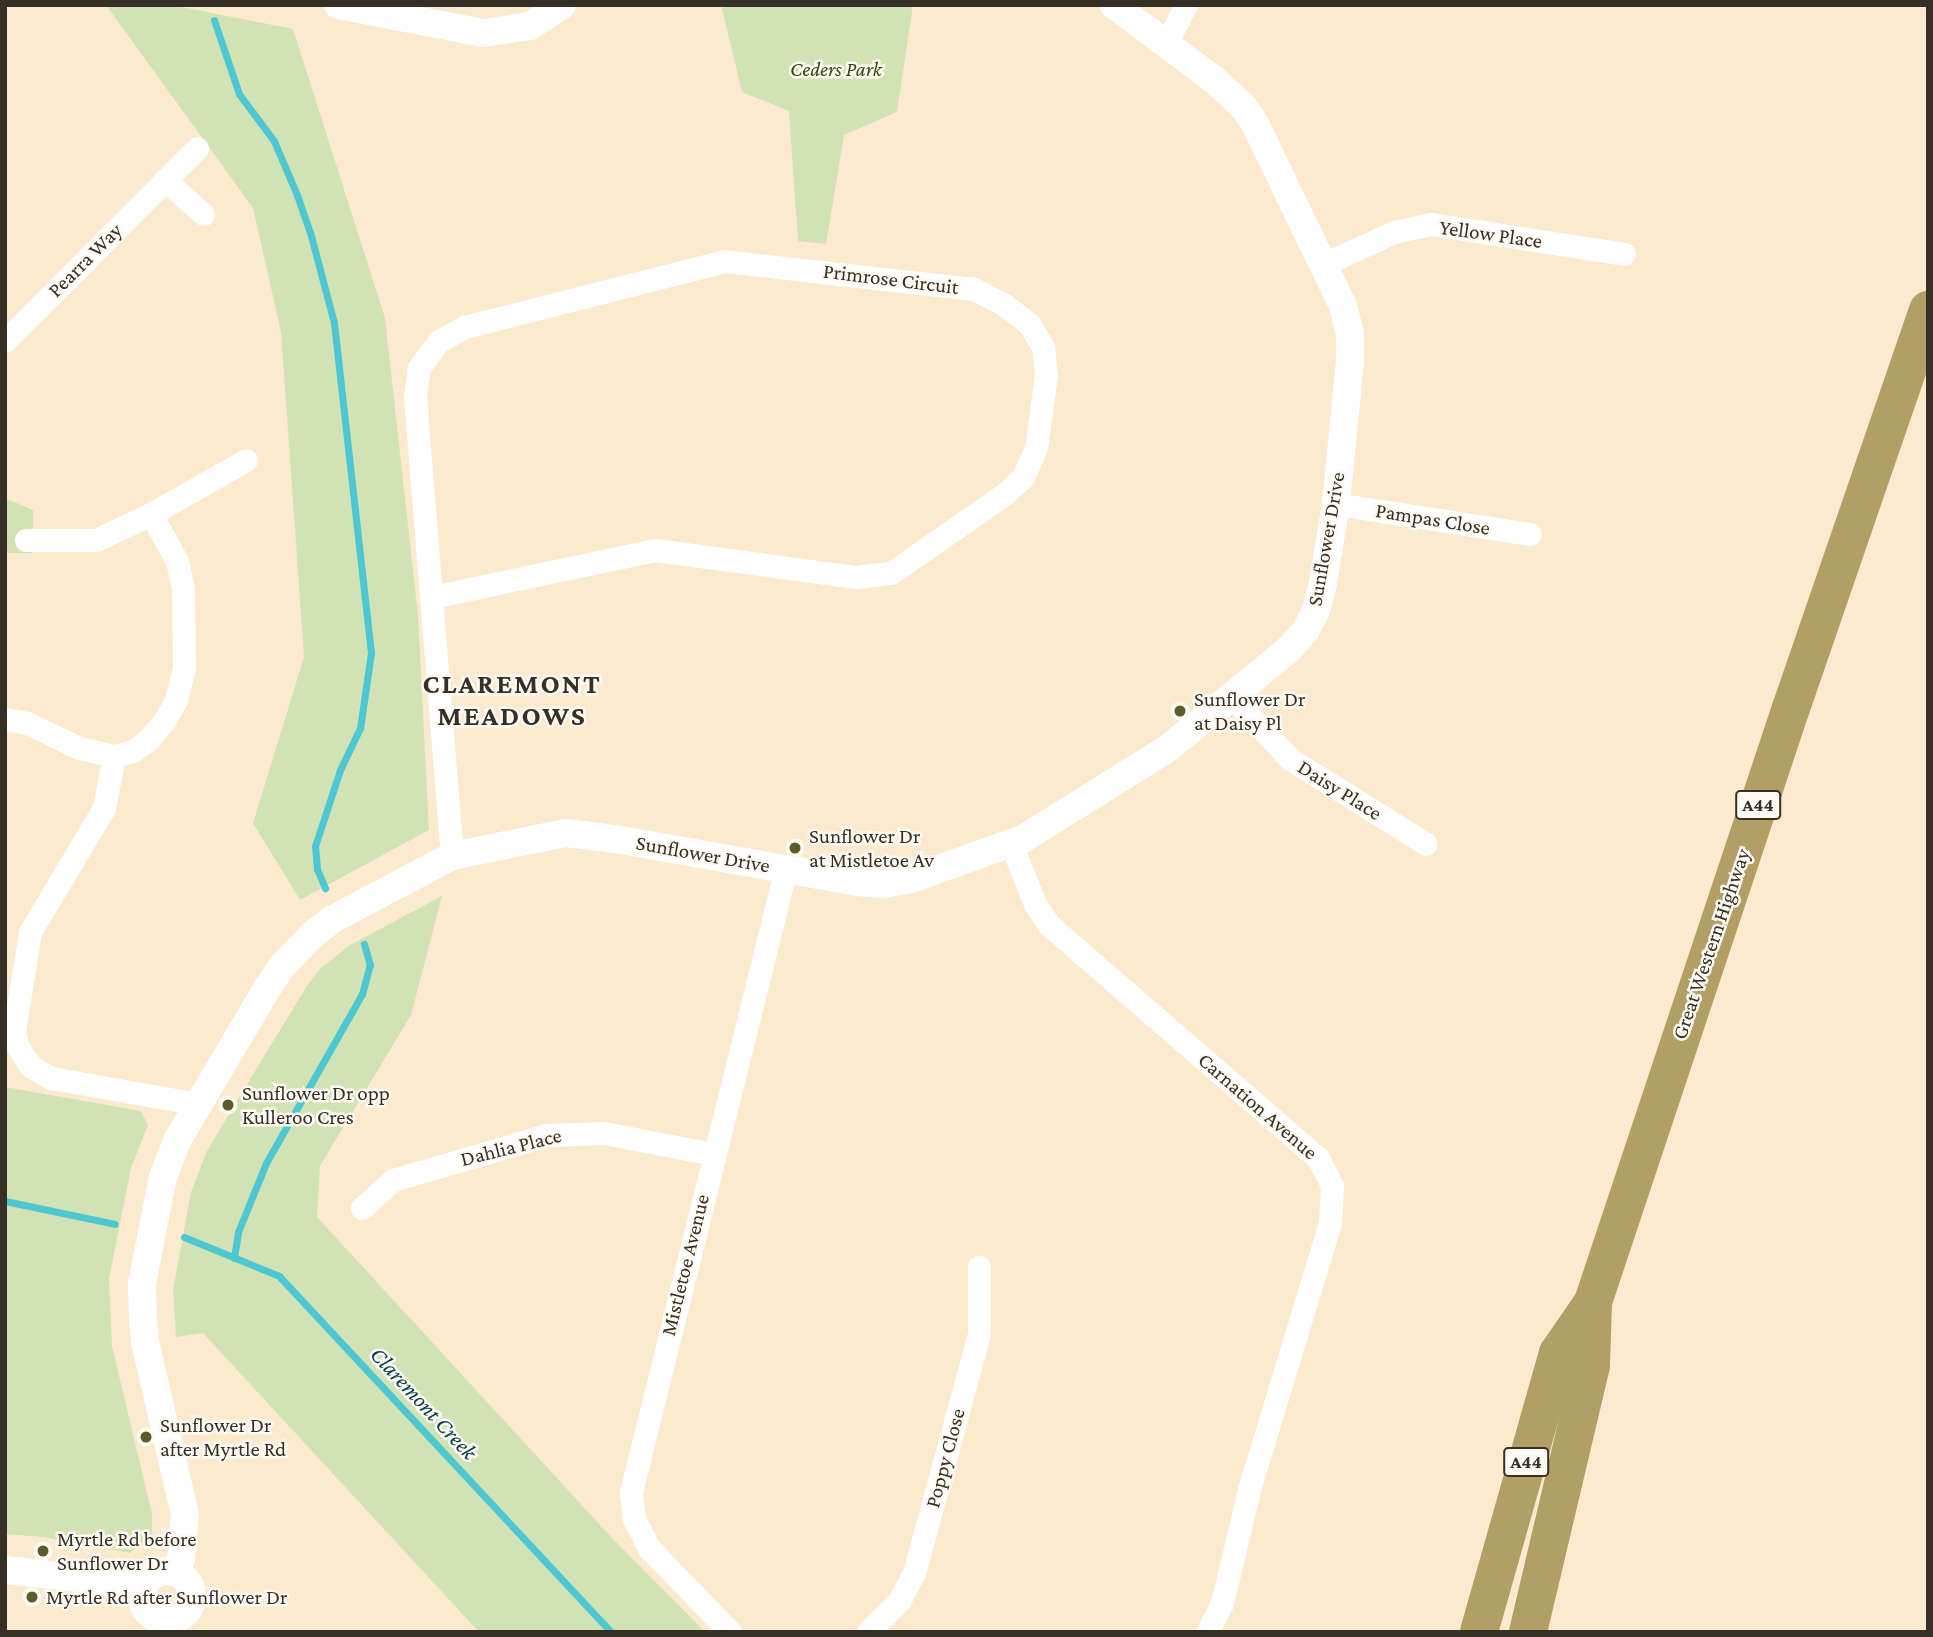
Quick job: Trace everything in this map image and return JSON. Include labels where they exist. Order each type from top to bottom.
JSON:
[{"type":"highway","name":"Great Western Highway","points":[[1479,1632],[1558,1353],[1593,1301],[1791,708],[1928,310]]},
{"type":"highway","name":"Great Western Highway","points":[[1528,1632],[1591,1366],[1593,1301]]},
{"type":"street","points":[[338,5],[483,33],[530,26],[562,5]]},
{"type":"street","name":"Sunflower Drive","points":[[174,1572],[181,1559],[186,1515],[145,1342],[142,1283],[163,1177],[178,1139],[266,990],[282,966],[313,934],[332,919],[452,856],[553,836],[580,834],[858,882],[897,883],[1012,844],[1167,749],[1289,649],[1306,630],[1317,607],[1323,583],[1336,505],[1350,361],[1350,334],[1342,306],[1324,264],[1243,106],[1166,43],[1114,5]]},
{"type":"street","points":[[1166,43],[1186,5]]},
{"type":"street","name":"Pearra Way","points":[[5,341],[197,148]]},
{"type":"street","points":[[165,180],[203,214]]},
{"type":"street","name":"Yellow Place","points":[[1324,264],[1394,232],[1431,225],[1624,254]]},
{"type":"street","name":"Primrose Circuit","points":[[432,597],[655,550],[856,577],[891,573],[996,500],[1023,477],[1036,448],[1046,375],[1043,348],[1029,324],[1003,304],[973,289],[733,261],[705,263],[456,330],[429,352],[419,368],[416,387],[432,597],[452,856]]},
{"type":"street","points":[[26,540],[96,540],[246,460]]},
{"type":"street","name":"Pampas Close","points":[[1336,505],[1530,534]]},
{"type":"street","points":[[5,719],[27,723],[79,748],[114,756],[133,751],[156,731],[176,700],[184,668],[181,571],[151,513]]},
{"type":"street","name":"Daisy Place","points":[[1232,697],[1290,759],[1426,844]]},
{"type":"street","points":[[114,756],[104,808],[33,924],[13,972],[13,1031],[17,1045],[30,1066],[51,1078],[199,1104]]},
{"type":"street","name":"Carnation Avenue","points":[[1012,844],[1035,904],[1049,925],[1318,1158],[1332,1186],[1330,1223],[1249,1490],[1222,1603],[1207,1632]]},
{"type":"street","name":"Mistletoe Avenue","points":[[730,1632],[649,1548],[634,1518],[631,1492],[786,868]]},
{"type":"street","name":"Dahlia Place","points":[[362,1208],[393,1180],[547,1135],[604,1133],[713,1154]]},
{"type":"street","name":"Poppy Close","points":[[867,1632],[899,1601],[914,1573],[979,1334],[979,1267]]},
{"type":"street","points":[[5,1570],[144,1585],[160,1572],[174,1572],[188,1583],[191,1599],[189,1607],[177,1619],[161,1626],[144,1607],[144,1585]]},
{"type":"green space","points":[[106,5],[172,5],[293,29],[385,318],[418,615],[429,830],[300,900],[253,823],[304,657],[281,332],[253,208]]},
{"type":"green space","name":"Ceders Park","points":[[721,5],[913,5],[897,112],[844,135],[826,244],[798,241],[789,111],[742,92]]},
{"type":"green space","points":[[5,498],[33,510],[33,553],[5,553]]},
{"type":"green space","points":[[442,896],[411,1015],[320,1166],[317,1217],[612,1538],[705,1632],[479,1632],[203,1333],[176,1337],[173,1290],[191,1192],[206,1153],[220,1129],[308,984],[321,968],[350,945]]},
{"type":"green space","points":[[5,1087],[141,1111],[148,1125],[131,1168],[109,1279],[112,1346],[152,1514],[152,1535],[130,1553],[43,1537],[5,1534]]},
{"type":"waterway","points":[[214,20],[239,94],[274,141],[297,195],[310,232],[334,323],[371,653],[360,728],[340,770],[315,846],[317,869],[325,888]]},
{"type":"waterway","points":[[234,1258],[238,1232],[266,1163],[362,994],[370,965],[364,944]]},
{"type":"waterway","name":"Claremont Creek","points":[[5,1201],[115,1224]]},
{"type":"waterway","name":"Claremont Creek","points":[[184,1237],[279,1276],[611,1632]]},
{"type":"place","name":"Sunflower Dr at Daisy Pl","points":[[1180,711]]},
{"type":"place","name":"Sunflower Dr at Mistletoe Av","points":[[795,848]]},
{"type":"place","name":"Sunflower Dr opp Kulleroo Cres","points":[[228,1105]]},
{"type":"place","name":"Sunflower Dr after Myrtle Rd","points":[[146,1437]]},
{"type":"place","name":"Myrtle Rd before Sunflower Dr","points":[[43,1551]]},
{"type":"place","name":"Myrtle Rd after Sunflower Dr","points":[[32,1597]]},
{"type":"district","name":"CLAREMONT MEADOWS","points":[[512,700]]}]
